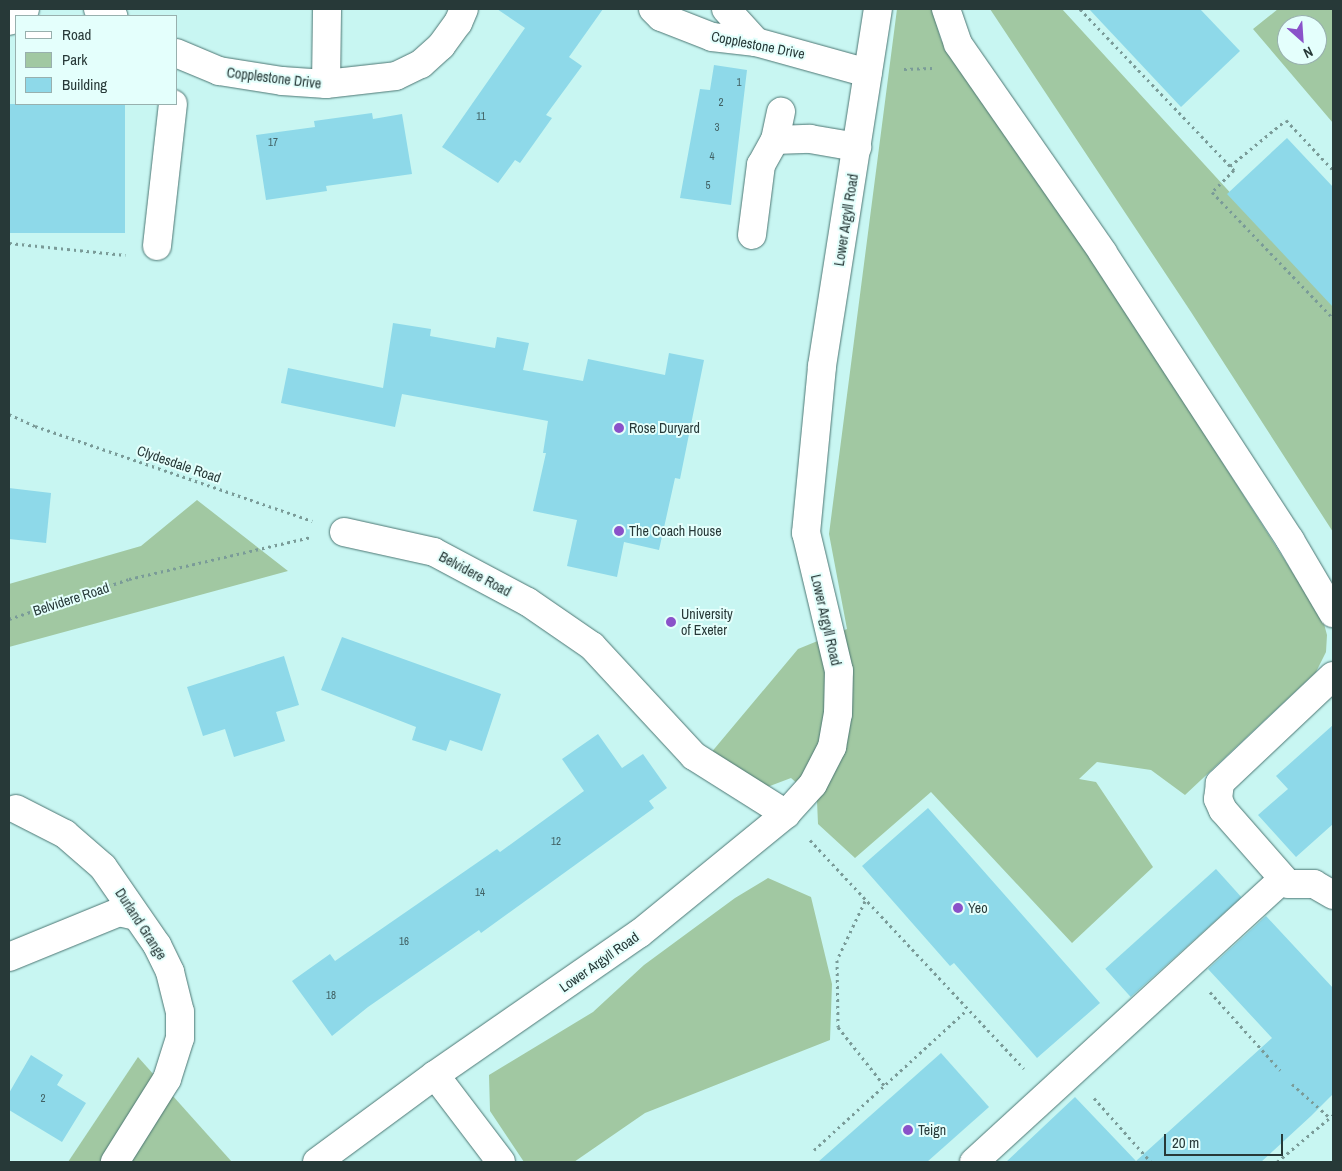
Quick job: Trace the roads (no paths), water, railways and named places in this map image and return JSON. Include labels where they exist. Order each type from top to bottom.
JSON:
[{"type":"street","points":[[98,9],[111,15]]},
{"type":"street","points":[[326,9],[326,84]]},
{"type":"street","name":"Copplestone Drive","points":[[178,62],[219,71],[326,84],[396,76],[421,64],[441,46],[458,23],[464,9]]},
{"type":"street","name":"Copplestone Drive","points":[[653,9],[662,17],[712,37],[756,42],[868,73]]},
{"type":"street","points":[[726,9],[756,42]]},
{"type":"street","name":"Lower Argyll Road","points":[[317,1162],[435,1075],[639,934],[786,814],[814,784],[832,747],[838,714],[839,671],[806,533],[822,366],[878,9]]},
{"type":"street","points":[[946,9],[958,44],[1109,261],[1290,540],[1333,613]]},
{"type":"street","points":[[158,246],[173,105]]},
{"type":"street","points":[[752,235],[761,165],[775,140],[781,112]]},
{"type":"street","points":[[775,140],[810,139],[857,148]]},
{"type":"street","name":"Belvidere Road","points":[[344,532],[434,552],[528,602],[592,646],[694,756],[786,814]]},
{"type":"street","points":[[1333,676],[1220,782],[1218,790],[1223,810],[1282,879],[1288,884],[1314,884],[1333,895]]},
{"type":"street","name":"Durland Grange","points":[[16,809],[65,834],[103,867],[157,944],[170,972],[180,1012],[180,1038],[167,1079],[138,1130],[115,1162]]},
{"type":"street","points":[[974,1162],[1050,1096],[1282,879]]},
{"type":"street","points":[[9,957],[119,912],[136,916]]},
{"type":"street","points":[[435,1075],[501,1162]]},
{"type":"place","name":"Rose Duryard","points":[[619,428]]},
{"type":"place","name":"The Coach House","points":[[619,531]]},
{"type":"place","name":"University of Exeter","points":[[671,622]]},
{"type":"place","name":"Yeo","points":[[958,908]]},
{"type":"place","name":"Teign","points":[[908,1130]]}]
